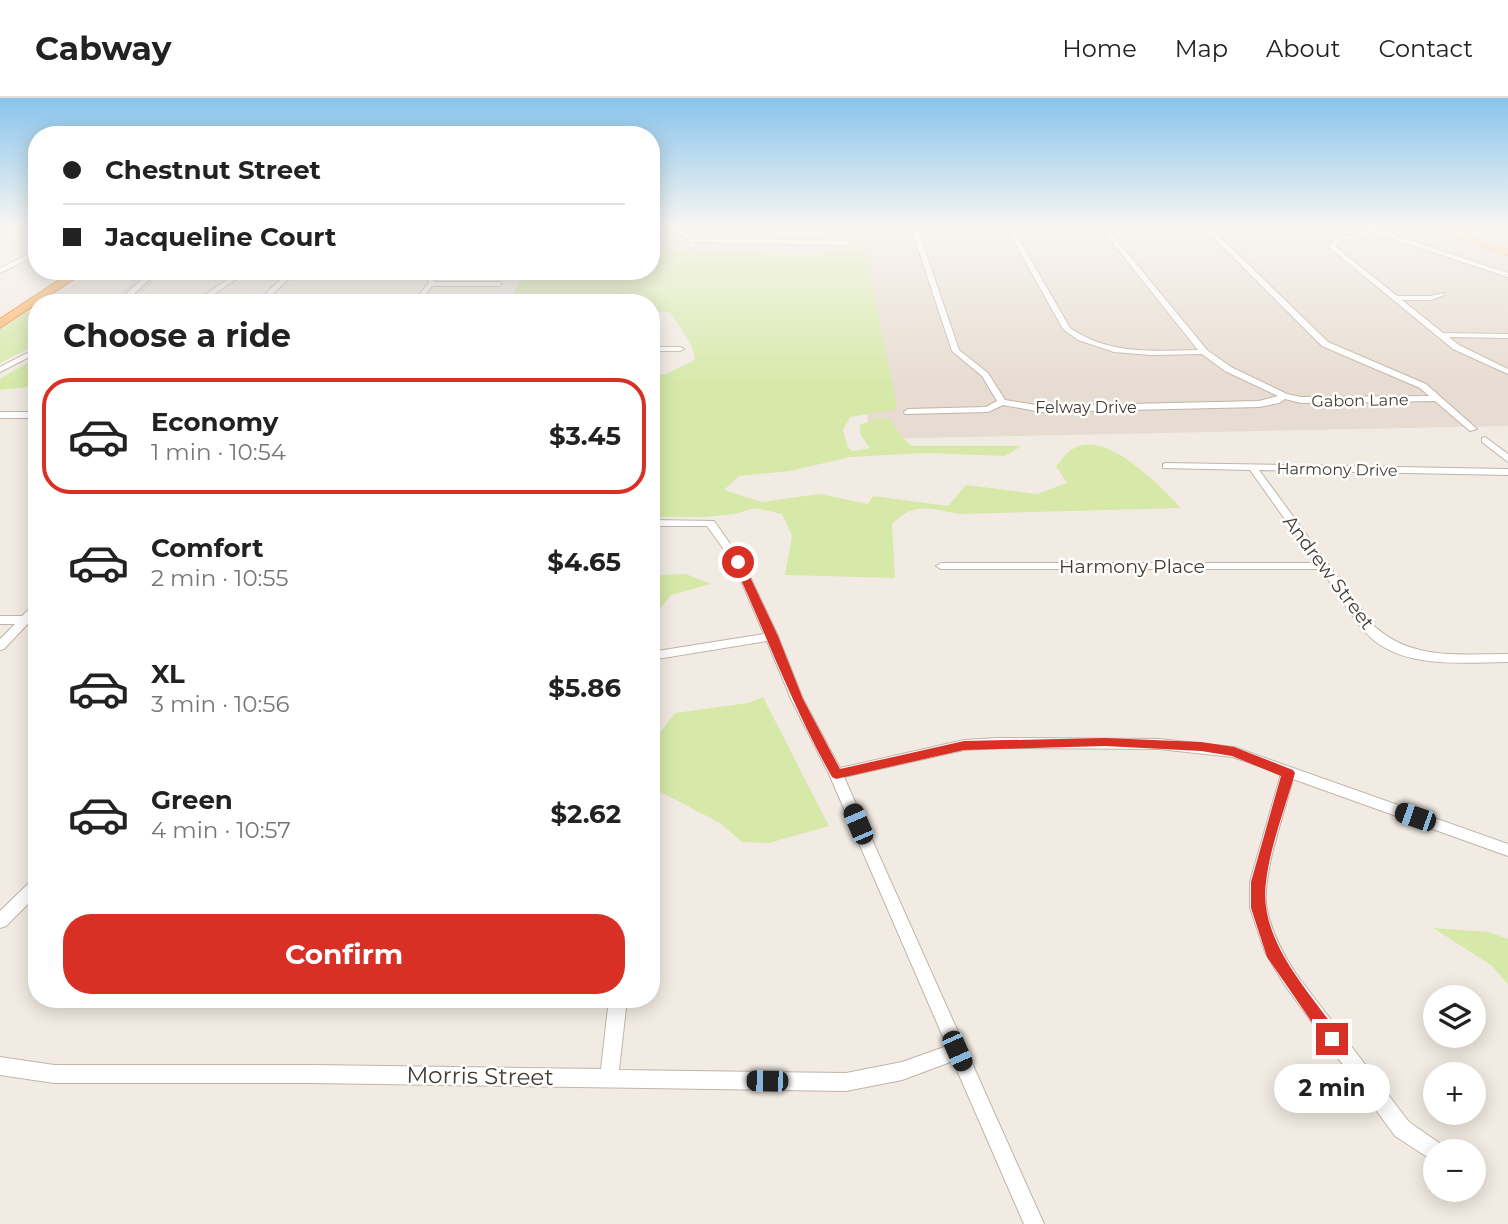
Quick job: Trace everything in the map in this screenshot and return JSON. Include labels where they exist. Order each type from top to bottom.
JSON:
[{"type":"highway","points":[[0,311],[49,280]]},
{"type":"highway","points":[[46,294],[67,280]]},
{"type":"highway","points":[[0,324],[28,306]]},
{"type":"street","points":[[129,294],[145,280]]},
{"type":"street","points":[[211,294],[231,280]]},
{"type":"street","points":[[270,294],[285,280]]},
{"type":"street","points":[[423,294],[431,280]]},
{"type":"street","points":[[908,412],[988,409],[1002,402],[985,375],[956,351],[932,280]]},
{"type":"street","points":[[1039,280],[1067,329],[1092,344],[1123,351],[1204,352]]},
{"type":"street","name":"Gabon Lane","points":[[1145,280],[1204,352],[1228,369],[1284,396],[1312,402],[1437,398]]},
{"type":"street","points":[[1259,280],[1325,344],[1355,359],[1409,378],[1473,429]]},
{"type":"street","points":[[1371,280],[1470,356],[1508,372]]},
{"type":"street","points":[[430,284],[499,284]]},
{"type":"street","points":[[1394,298],[1431,298],[1442,294]]},
{"type":"street","points":[[1440,335],[1508,336]]},
{"type":"street","points":[[660,349],[680,349]]},
{"type":"street","points":[[0,370],[28,355]]},
{"type":"street","name":"Felway Drive","points":[[1002,402],[1042,409],[1269,404],[1284,396]]},
{"type":"street","points":[[0,415],[28,415]]},
{"type":"street","points":[[1485,440],[1508,459]]},
{"type":"street","name":"Harmony Drive","points":[[1166,466],[1508,472]]},
{"type":"street","name":"Andrew Street","points":[[1252,467],[1372,632],[1387,643],[1423,655],[1508,658]]},
{"type":"street","points":[[660,523],[710,523],[738,562],[797,699],[836,774],[1034,1224]]},
{"type":"street","name":"Harmony Place","points":[[941,566],[1323,566]]},
{"type":"street","points":[[0,646],[28,617]]},
{"type":"street","points":[[0,620],[25,620]]},
{"type":"street","points":[[660,655],[772,636]]},
{"type":"street","points":[[836,774],[964,746],[1105,742],[1201,746],[1234,752],[1508,850]]},
{"type":"street","points":[[1288,773],[1258,882],[1258,908],[1265,932],[1273,952],[1290,979],[1371,1089],[1402,1129],[1423,1144]]},
{"type":"street","points":[[0,921],[28,894]]},
{"type":"street","points":[[609,1078],[617,1008]]},
{"type":"street","name":"Morris Street","points":[[0,1066],[54,1074],[313,1074],[846,1082],[902,1071],[957,1051]]},
{"type":"shaded area","points":[[134,280],[155,280],[143,292],[120,294]]},
{"type":"shaded area","points":[[844,280],[1508,280],[1508,426],[871,439]]},
{"type":"green space","points":[[521,280],[871,280],[897,409],[850,417],[843,430],[848,448],[853,451],[870,448],[860,434],[860,425],[878,418],[890,419],[900,435],[912,446],[1022,446],[1005,456],[926,453],[850,457],[790,471],[739,476],[724,490],[762,502],[819,494],[868,504],[873,496],[948,506],[966,485],[1037,494],[1067,483],[1056,466],[1071,450],[1084,445],[1099,446],[1115,452],[1146,474],[1181,508],[960,514],[916,509],[892,524],[895,578],[785,575],[792,536],[782,514],[755,508],[734,514],[706,517],[660,517],[660,375],[695,360],[689,341],[670,312],[660,311],[660,294],[513,294]]},
{"type":"green space","points":[[28,312],[28,349],[0,363],[0,330]]},
{"type":"green space","points":[[28,362],[28,387],[0,390],[0,379]]},
{"type":"green space","points":[[686,574],[711,584],[671,595],[660,609],[660,575]]},
{"type":"green space","points":[[763,697],[829,826],[769,843],[742,842],[720,823],[660,792],[660,732],[675,713],[748,703]]},
{"type":"green space","points":[[1433,928],[1489,932],[1508,939],[1508,984],[1491,965]]},
{"type":"route","points":[[738,562],[797,699],[836,774],[964,746],[1105,742],[1201,746],[1234,752],[1288,773],[1258,882],[1258,908],[1273,952],[1332,1039]]}]
